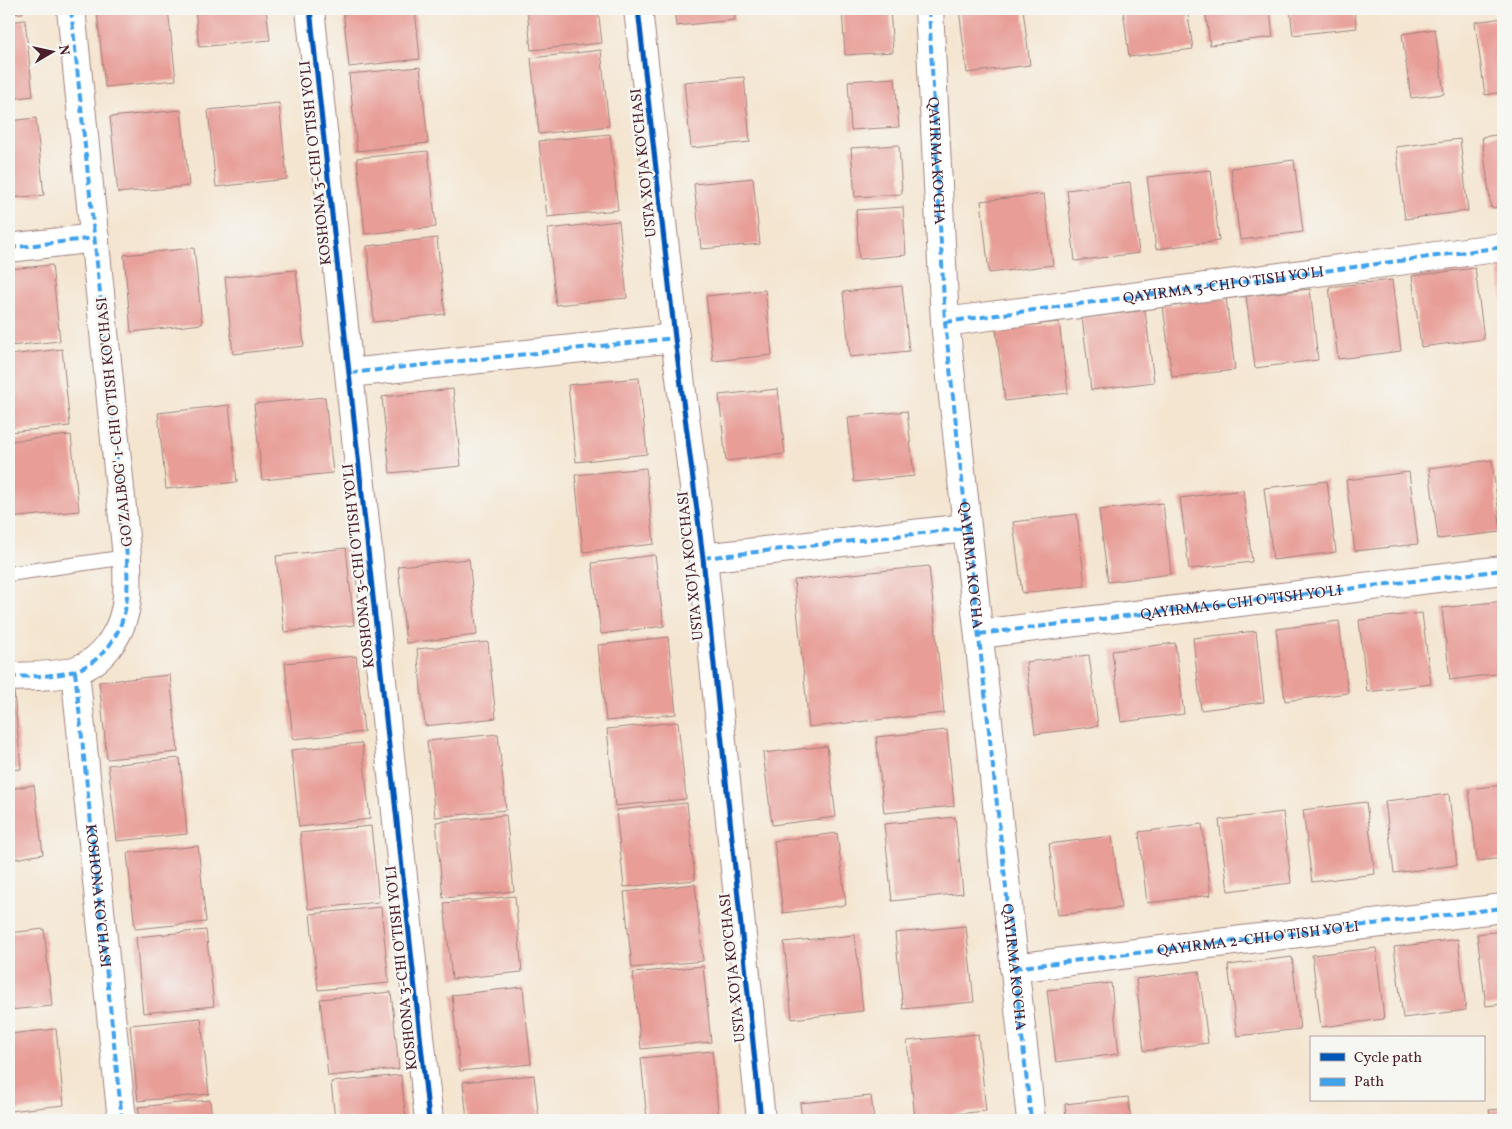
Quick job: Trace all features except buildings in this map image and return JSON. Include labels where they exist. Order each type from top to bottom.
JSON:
[{"type":"street","name":"GO'ZALBOG' 1-CHI O'TISH KO'CHASI","points":[[71,9],[127,557],[127,597],[121,623],[114,639],[100,657],[75,671]]},
{"type":"street","name":"KOSHONA 3-CHI O'TISH YO'LI","points":[[310,9],[429,1120]]},
{"type":"street","name":"USTA XO'JA KO'CHASI","points":[[638,9],[703,558],[761,1120]]},
{"type":"street","name":"QAYIRMA KO'CHA","points":[[929,9],[945,322],[1031,1120]]},
{"type":"street","points":[[9,248],[95,238]]},
{"type":"street","name":"QAYIRMA 3-CHI O'TISH YO'LI","points":[[945,322],[1503,247]]},
{"type":"street","points":[[350,373],[676,338]]},
{"type":"street","points":[[703,558],[966,528]]},
{"type":"street","name":"QAYIRMA 6-CHI O'TISH YO'LI","points":[[979,634],[1503,570]]},
{"type":"street","points":[[9,677],[75,671]]},
{"type":"street","name":"KOSHONA KO'CHASI","points":[[75,671],[122,1120]]},
{"type":"street","name":"QAYIRMA 2-CHI O'TISH YO'LI","points":[[1014,968],[1503,908]]},
{"type":"lane","points":[[9,574],[127,557]]},
{"type":"marked path","points":[[9,677],[66,673],[96,660],[112,642],[118,631],[127,596],[127,557],[71,9]]},
{"type":"marked path","points":[[929,9],[945,322],[1031,1120]]},
{"type":"marked path","points":[[9,248],[95,238]]},
{"type":"marked path","points":[[945,322],[1503,247]]},
{"type":"marked path","points":[[350,373],[675,338]]},
{"type":"marked path","points":[[703,558],[966,528]]},
{"type":"marked path","points":[[979,634],[1503,570]]},
{"type":"marked path","points":[[75,671],[122,1120]]},
{"type":"marked path","points":[[1014,968],[1503,908]]},
{"type":"cycle path","points":[[310,9],[429,1120]]},
{"type":"cycle path","points":[[638,9],[675,338],[703,558],[761,1120]]}]
